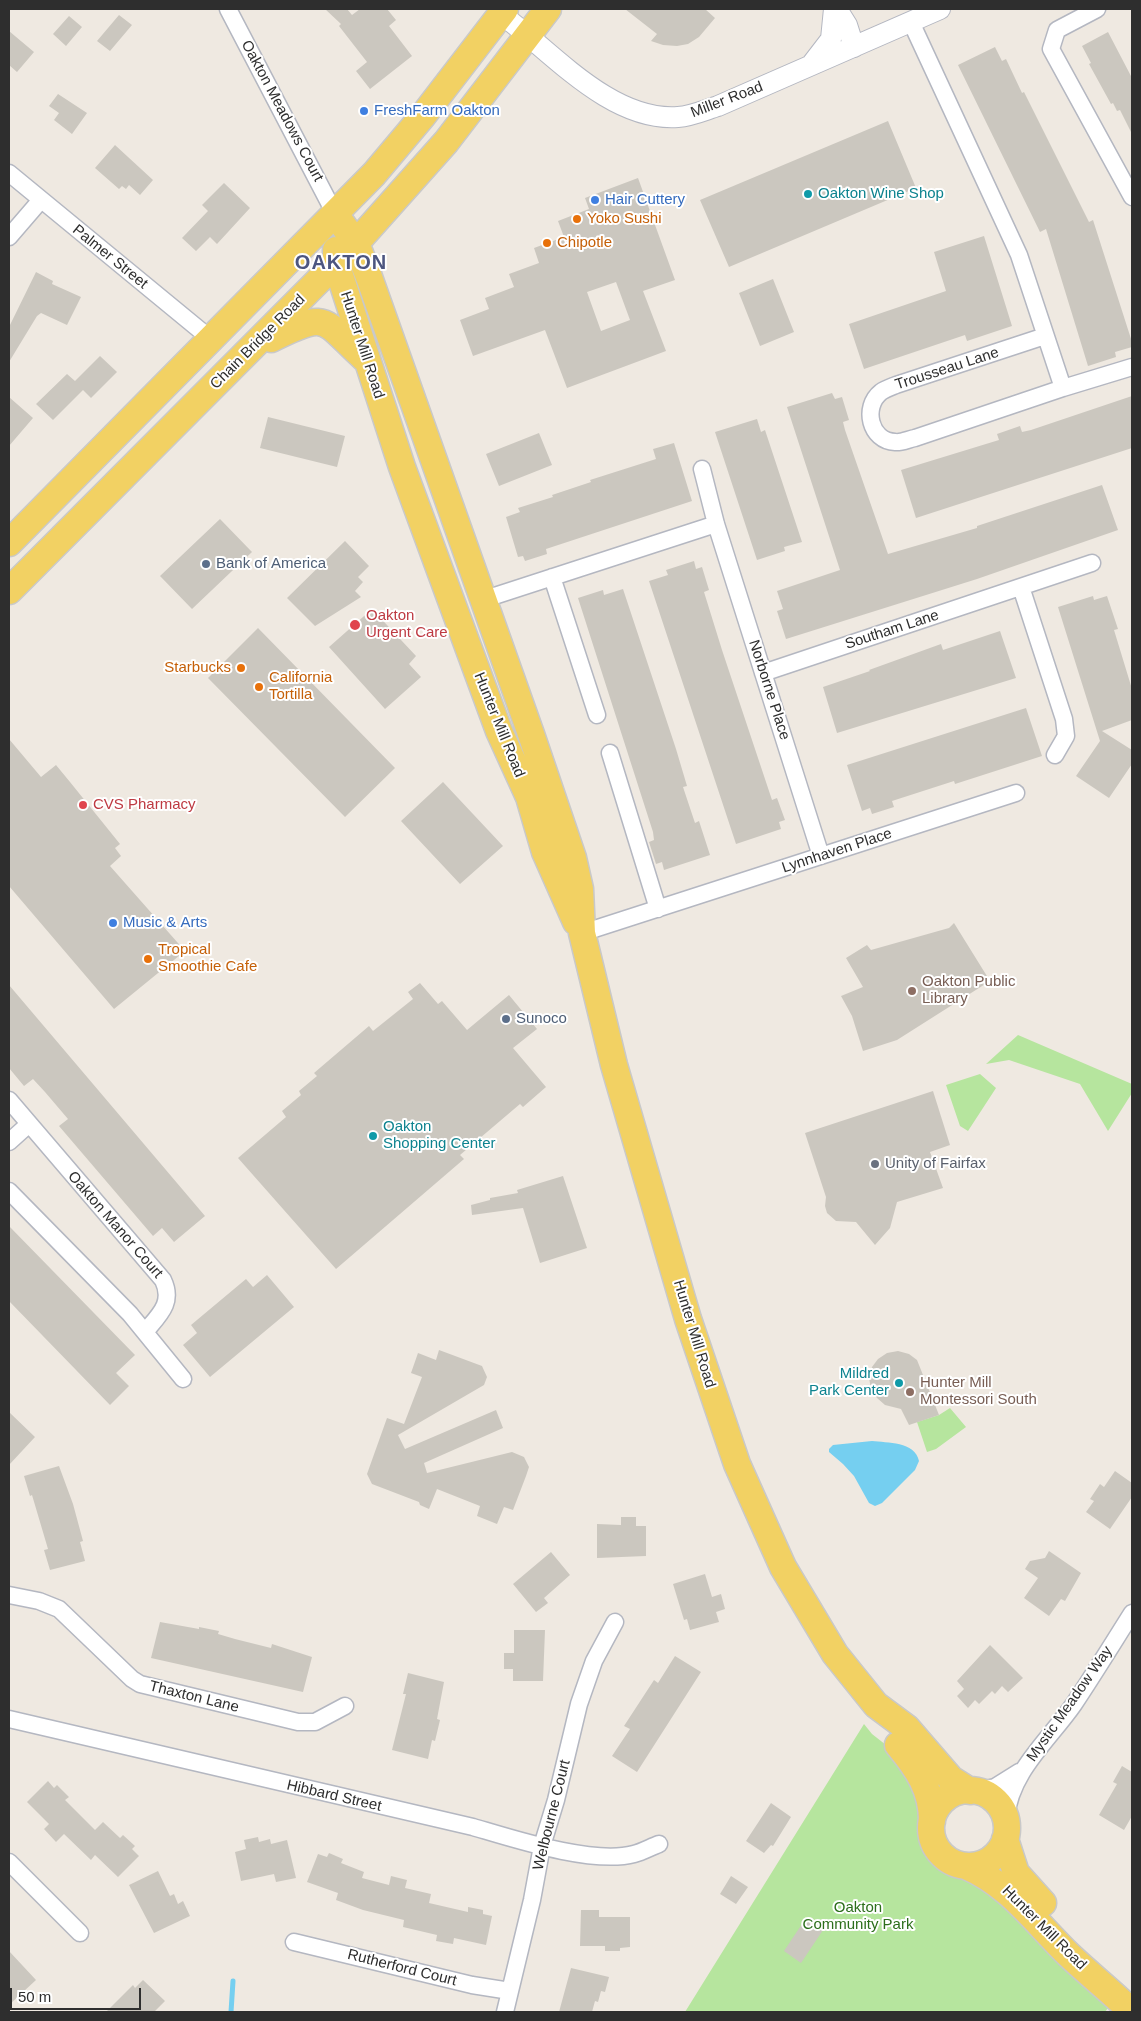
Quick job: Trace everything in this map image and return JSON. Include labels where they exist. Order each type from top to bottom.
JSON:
[{"type":"main road","name":"Chain Bridge Road","points":[[9,591],[356,243],[446,142],[530,36],[548,9]]},
{"type":"main road","points":[[9,544],[374,174],[422,117],[503,11]]},
{"type":"main road","name":"Hunter Mill Road","points":[[335,214],[356,243],[531,734],[573,858],[580,889],[582,933],[619,1083],[688,1319],[737,1464],[783,1567],[809,1613],[835,1654],[876,1704],[893,1738],[923,1778],[932,1804],[932,1834],[938,1850],[949,1860],[990,1877],[1005,1888],[1070,1956],[1124,2005]]},
{"type":"main road","name":"Hunter Mill Road","points":[[335,214],[336,264],[402,467],[499,731],[529,797],[545,852],[560,889],[582,933]]},
{"type":"main road","points":[[253,348],[298,325],[311,321],[327,323],[367,360]]},
{"type":"main road","name":"Hunter Mill Road","points":[[876,1704],[907,1728],[951,1779],[972,1791],[994,1800],[1005,1829],[1016,1873],[1086,1950],[1124,2005]]},
{"type":"main road","points":[[932,1821],[937,1809],[946,1799],[958,1792],[972,1791]]},
{"type":"main road","points":[[966,1866],[976,1865],[989,1860],[998,1852],[1005,1829]]},
{"type":"street","name":"Oakton Meadows Court","points":[[228,9],[335,214]]},
{"type":"street","points":[[835,9],[847,25],[854,47]]},
{"type":"street","points":[[810,66],[831,39],[835,9]]},
{"type":"street","name":"Miller Road","points":[[503,11],[598,93],[632,110],[657,116],[694,114],[940,9]]},
{"type":"street","points":[[1097,9],[1057,30],[1051,49],[1132,198]]},
{"type":"street","points":[[911,22],[1019,255],[1063,388]]},
{"type":"street","name":"Palmer Street","points":[[9,173],[40,201],[212,340]]},
{"type":"street","points":[[9,237],[40,201]]},
{"type":"street","name":"Trousseau Lane","points":[[1046,336],[896,385],[881,392],[875,399],[870,415],[874,429],[880,438],[896,442],[1132,367]]},
{"type":"street","name":"Norborne Place","points":[[702,469],[716,524],[821,856]]},
{"type":"street","points":[[482,600],[716,524]]},
{"type":"street","name":"Southam Lane","points":[[763,673],[1092,563]]},
{"type":"street","points":[[552,577],[597,715]]},
{"type":"street","points":[[1022,587],[1064,719],[1066,736],[1055,755]]},
{"type":"street","points":[[610,753],[658,909]]},
{"type":"street","name":"Lynnhaven Place","points":[[582,933],[1016,793]]},
{"type":"street","name":"Oakton Manor Court","points":[[9,1100],[163,1280],[167,1288],[168,1300],[164,1308],[144,1332]]},
{"type":"street","points":[[9,1142],[29,1124]]},
{"type":"street","points":[[9,1191],[144,1332],[183,1379]]},
{"type":"street","name":"Thaxton Lane","points":[[9,1595],[39,1601],[59,1609],[132,1680],[140,1684],[298,1722],[315,1722],[345,1706]]},
{"type":"street","name":"Mystic Meadow Way","points":[[1005,1829],[1010,1794],[1023,1770],[1073,1705],[1132,1613]]},
{"type":"street","name":"Welbourne Court","points":[[505,2012],[532,1900],[542,1846],[556,1800],[586,1680],[615,1622]]},
{"type":"street","name":"Hibbard Street","points":[[9,1718],[473,1827],[542,1846],[605,1857],[634,1854],[658,1844]]},
{"type":"street","name":"Mystic Meadow Way","points":[[972,1791],[999,1786],[1023,1770]]},
{"type":"street","points":[[9,1862],[80,1933]]},
{"type":"street","name":"Rutherford Court","points":[[294,1942],[472,1985],[510,1991]]},
{"type":"green space","points":[[1018,1035],[1132,1084],[1132,1093],[1108,1131],[1080,1084],[1009,1060],[986,1064]]},
{"type":"green space","points":[[980,1074],[996,1088],[968,1131],[960,1126],[946,1085]]},
{"type":"green space","points":[[950,1408],[966,1427],[936,1449],[927,1452],[917,1422],[939,1415]]},
{"type":"green space","name":"Oakton Community Park","points":[[864,1724],[872,1734],[900,1756],[925,1812],[922,1842],[936,1860],[951,1871],[968,1874],[999,1889],[1108,2008],[1105,2012],[685,2012]]},
{"type":"water","points":[[872,1441],[906,1446],[916,1454],[919,1461],[915,1470],[882,1503],[875,1506],[869,1503],[854,1476],[829,1452],[833,1445]]},
{"type":"building","points":[[325,9],[347,9],[352,15],[360,9],[387,9],[396,20],[389,26],[412,56],[370,89],[356,71],[367,62],[339,26],[341,24]]},
{"type":"building","points":[[625,9],[705,9],[715,18],[699,37],[688,44],[677,46],[663,45],[651,41],[657,34]]},
{"type":"building","points":[[119,15],[132,25],[110,51],[97,41]]},
{"type":"building","points":[[69,16],[82,27],[66,46],[53,34]]},
{"type":"building","points":[[9,31],[34,52],[17,72],[9,65]]},
{"type":"building","points":[[1108,32],[1132,78],[1132,134],[1120,110],[1117,111],[1113,103],[1111,104],[1089,64],[1091,63],[1082,46]]},
{"type":"building","points":[[995,47],[1002,61],[1006,59],[1022,93],[1024,92],[1089,222],[1093,220],[1132,342],[1132,347],[1115,352],[1116,357],[1088,366],[1046,229],[1040,232],[958,65]]},
{"type":"building","points":[[58,94],[87,113],[72,134],[54,120],[59,113],[49,106]]},
{"type":"building","name":"Oakton Wine Shop","points":[[888,121],[916,188],[729,267],[700,200]]},
{"type":"building","points":[[115,145],[153,180],[140,195],[129,185],[126,189],[122,186],[119,189],[95,168]]},
{"type":"building","points":[[638,178],[675,280],[643,291],[666,351],[567,388],[545,330],[473,356],[460,320],[489,309],[485,298],[514,287],[509,274],[539,263],[534,248],[564,237],[558,221],[589,209],[585,198]],"holes":[[[616,282],[630,320],[601,331],[587,292]]]},
{"type":"building","points":[[224,183],[250,208],[217,244],[210,237],[196,251],[182,238],[208,211],[202,205]]},
{"type":"building","points":[[984,236],[1012,326],[967,341],[965,335],[864,369],[849,324],[946,291],[934,252]]},
{"type":"building","points":[[36,272],[53,281],[52,284],[81,297],[67,325],[41,313],[37,316],[9,362],[9,327]]},
{"type":"building","points":[[773,279],[794,332],[760,346],[739,293]]},
{"type":"building","points":[[100,356],[117,372],[91,398],[83,390],[53,420],[36,404],[67,374],[75,381]]},
{"type":"building","points":[[832,393],[835,399],[842,397],[849,420],[843,422],[845,430],[888,554],[977,528],[977,526],[1102,485],[1118,530],[977,579],[786,639],[777,611],[783,609],[777,591],[840,570],[787,407]]},
{"type":"building","points":[[1132,396],[1132,448],[916,518],[901,470],[999,440],[997,434],[1020,426],[1022,432],[1031,430]]},
{"type":"building","points":[[9,397],[33,418],[9,446]]},
{"type":"building","points":[[268,417],[345,436],[337,467],[260,448]]},
{"type":"building","points":[[757,419],[761,432],[765,430],[802,542],[784,547],[785,551],[757,560],[715,432]]},
{"type":"building","points":[[539,433],[552,465],[499,486],[486,454]]},
{"type":"building","points":[[674,443],[692,501],[546,549],[547,554],[525,561],[523,556],[518,557],[506,517],[520,512],[518,508],[553,497],[552,495],[591,482],[590,480],[656,459],[653,449]]},
{"type":"building","name":"Bank of America","points":[[220,519],[252,552],[192,609],[160,576]]},
{"type":"building","points":[[345,541],[369,566],[358,577],[363,582],[355,591],[361,597],[315,626],[287,598]]},
{"type":"building","points":[[694,561],[696,569],[702,567],[709,590],[704,592],[772,800],[777,798],[785,820],[779,822],[781,829],[736,844],[649,581],[668,575],[666,570]]},
{"type":"building","points":[[623,589],[676,749],[687,786],[683,787],[695,823],[699,821],[710,855],[664,870],[662,862],[656,864],[649,842],[654,840],[653,832],[578,598],[603,590],[604,595]]},
{"type":"building","points":[[1093,596],[1094,600],[1107,596],[1118,629],[1114,630],[1132,689],[1132,720],[1102,731],[1132,750],[1132,764],[1109,798],[1076,776],[1100,741],[1058,607]]},
{"type":"building","points":[[372,609],[416,656],[409,664],[421,677],[385,709],[329,647]]},
{"type":"building","points":[[258,628],[395,768],[345,817],[208,678]]},
{"type":"building","points":[[1000,631],[1016,678],[837,733],[823,687],[941,644],[943,650]]},
{"type":"building","points":[[1026,708],[1042,756],[955,784],[954,781],[892,801],[894,807],[872,814],[870,808],[862,811],[847,765]]},
{"type":"building","points":[[9,739],[41,777],[56,765],[120,844],[115,848],[121,856],[110,866],[185,951],[114,1009],[9,886]]},
{"type":"building","points":[[443,782],[503,846],[460,884],[401,821]]},
{"type":"building","name":"Oakton Public Library","points":[[954,923],[990,981],[897,1040],[863,1051],[852,1016],[841,996],[863,987],[846,958],[867,945],[871,950],[949,928]]},
{"type":"building","name":"Oakton Shopping Center","points":[[420,983],[438,1004],[442,1001],[467,1030],[509,995],[537,1029],[513,1048],[546,1087],[523,1107],[520,1104],[460,1155],[464,1159],[336,1269],[238,1158],[286,1117],[282,1111],[301,1095],[299,1091],[317,1076],[314,1073],[369,1026],[373,1031],[413,999],[408,992]]},
{"type":"building","points":[[9,985],[205,1216],[174,1242],[162,1228],[153,1236],[59,1126],[68,1119],[45,1092],[33,1079],[24,1086],[9,1068]]},
{"type":"building","name":"Unity of Fairfax","points":[[933,1091],[950,1145],[930,1152],[943,1188],[897,1202],[890,1228],[875,1245],[856,1222],[836,1221],[827,1213],[825,1206],[826,1197],[805,1133]]},
{"type":"building","points":[[563,1176],[587,1248],[540,1263],[523,1208],[472,1215],[471,1205],[490,1200],[490,1198],[518,1193],[517,1190]]},
{"type":"building","points":[[9,1226],[135,1355],[116,1373],[129,1386],[110,1405],[9,1301]]},
{"type":"building","points":[[267,1275],[294,1307],[210,1377],[183,1345],[197,1333],[191,1325],[246,1279],[253,1287]]},
{"type":"building","points":[[439,1350],[482,1366],[487,1377],[484,1385],[398,1435],[405,1449],[496,1410],[503,1428],[424,1463],[427,1473],[512,1452],[524,1457],[529,1467],[513,1510],[504,1507],[497,1524],[477,1516],[480,1506],[437,1489],[429,1509],[420,1505],[419,1502],[372,1484],[367,1474],[387,1418],[404,1424],[422,1377],[411,1373],[418,1353],[436,1360]]},
{"type":"building","name":"Mildred Park Center","points":[[898,1351],[909,1354],[917,1360],[939,1415],[909,1425],[901,1409],[885,1405],[871,1389],[869,1378],[872,1367],[878,1359],[887,1353]]},
{"type":"building","points":[[9,1412],[35,1437],[9,1465]]},
{"type":"building","points":[[59,1466],[73,1504],[83,1541],[80,1542],[85,1561],[50,1570],[44,1550],[48,1549],[32,1495],[30,1496],[24,1476]]},
{"type":"building","points":[[1115,1471],[1132,1483],[1132,1497],[1110,1529],[1086,1512],[1094,1501],[1090,1499],[1100,1484],[1104,1487]]},
{"type":"building","points":[[621,1517],[636,1517],[636,1526],[646,1526],[646,1556],[597,1558],[597,1524],[621,1525]]},
{"type":"building","points":[[1049,1551],[1081,1573],[1065,1601],[1061,1599],[1049,1616],[1024,1598],[1038,1578],[1025,1569],[1030,1561],[1045,1558]]},
{"type":"building","points":[[551,1552],[570,1575],[544,1598],[548,1603],[536,1612],[513,1584]]},
{"type":"building","points":[[705,1574],[712,1597],[721,1594],[725,1609],[716,1612],[719,1622],[690,1630],[687,1619],[684,1620],[673,1584]]},
{"type":"building","points":[[160,1622],[219,1631],[218,1634],[235,1639],[271,1648],[272,1644],[312,1657],[303,1692],[151,1658]]},
{"type":"building","points":[[514,1630],[545,1630],[543,1681],[513,1681],[513,1669],[504,1669],[504,1653],[514,1653]]},
{"type":"building","points":[[990,1645],[1023,1678],[1008,1692],[1002,1686],[995,1694],[992,1691],[979,1704],[975,1700],[968,1708],[957,1696],[964,1689],[957,1681]]},
{"type":"building","points":[[675,1656],[701,1672],[637,1772],[612,1756],[630,1729],[624,1726],[654,1680],[658,1683]]},
{"type":"building","points":[[408,1673],[444,1682],[437,1719],[440,1720],[435,1741],[432,1740],[428,1759],[392,1750],[406,1694],[403,1694]]},
{"type":"building","points":[[1122,1766],[1132,1772],[1132,1816],[1124,1830],[1099,1815],[1117,1784],[1113,1782]]},
{"type":"building","points":[[48,1781],[54,1788],[57,1785],[69,1797],[65,1800],[95,1830],[103,1822],[120,1838],[123,1835],[135,1846],[132,1849],[139,1856],[118,1877],[95,1855],[91,1860],[64,1834],[56,1842],[44,1829],[49,1824],[27,1802]]},
{"type":"building","points":[[771,1803],[791,1817],[773,1846],[771,1845],[764,1853],[746,1841]]},
{"type":"building","points":[[258,1837],[259,1842],[270,1839],[271,1844],[287,1840],[296,1878],[276,1882],[274,1874],[241,1881],[235,1852],[246,1849],[244,1840]]},
{"type":"building","points":[[329,1853],[343,1859],[341,1863],[364,1872],[362,1878],[389,1885],[391,1876],[407,1880],[405,1888],[431,1894],[429,1903],[468,1912],[468,1907],[483,1910],[483,1914],[492,1916],[486,1945],[454,1938],[453,1944],[436,1941],[437,1935],[403,1927],[404,1920],[363,1910],[336,1900],[338,1893],[307,1882],[318,1854],[327,1857]]},
{"type":"building","points":[[158,1871],[170,1896],[174,1894],[178,1904],[183,1901],[190,1916],[154,1933],[129,1885]]},
{"type":"building","points":[[731,1876],[748,1887],[736,1904],[720,1894]]},
{"type":"building","points":[[581,1910],[599,1910],[599,1917],[630,1917],[630,1947],[620,1948],[620,1951],[605,1951],[605,1946],[580,1946]]},
{"type":"building","points":[[806,1918],[823,1930],[801,1963],[784,1951]]},
{"type":"building","points":[[9,1951],[36,1980],[9,2005]]},
{"type":"building","points":[[571,1968],[609,1977],[605,1992],[601,1991],[598,2002],[595,2001],[592,2012],[559,2012]]},
{"type":"building","points":[[143,1980],[165,2001],[154,2012],[106,2012],[133,1985],[135,1988]]},
{"type":"waterway","points":[[231,2012],[233,1981]]},
{"type":"place","name":"FreshFarm Oakton","points":[[364,111]]},
{"type":"place","name":"Oakton Wine Shop","points":[[808,194]]},
{"type":"place","name":"Hair Cuttery","points":[[595,200]]},
{"type":"place","name":"Yoko Sushi","points":[[577,219]]},
{"type":"place","name":"Chipotle","points":[[547,243]]},
{"type":"place","name":"Bank of America","points":[[206,564]]},
{"type":"place","name":"Oakton Urgent Care","points":[[355,625]]},
{"type":"place","name":"Starbucks","points":[[241,668]]},
{"type":"place","name":"California Tortilla","points":[[259,687]]},
{"type":"place","name":"CVS Pharmacy","points":[[83,805]]},
{"type":"place","name":"Music & Arts","points":[[113,923]]},
{"type":"place","name":"Tropical Smoothie Cafe","points":[[148,959]]},
{"type":"place","name":"Oakton Public Library","points":[[912,991]]},
{"type":"place","name":"Sunoco","points":[[506,1019]]},
{"type":"place","name":"Oakton Shopping Center","points":[[373,1136]]},
{"type":"place","name":"Unity of Fairfax","points":[[875,1164]]},
{"type":"place","name":"Mildred Park Center","points":[[899,1383]]},
{"type":"place","name":"Hunter Mill Montessori South","points":[[910,1392]]},
{"type":"district","name":"OAKTON","points":[[341,263]]}]
